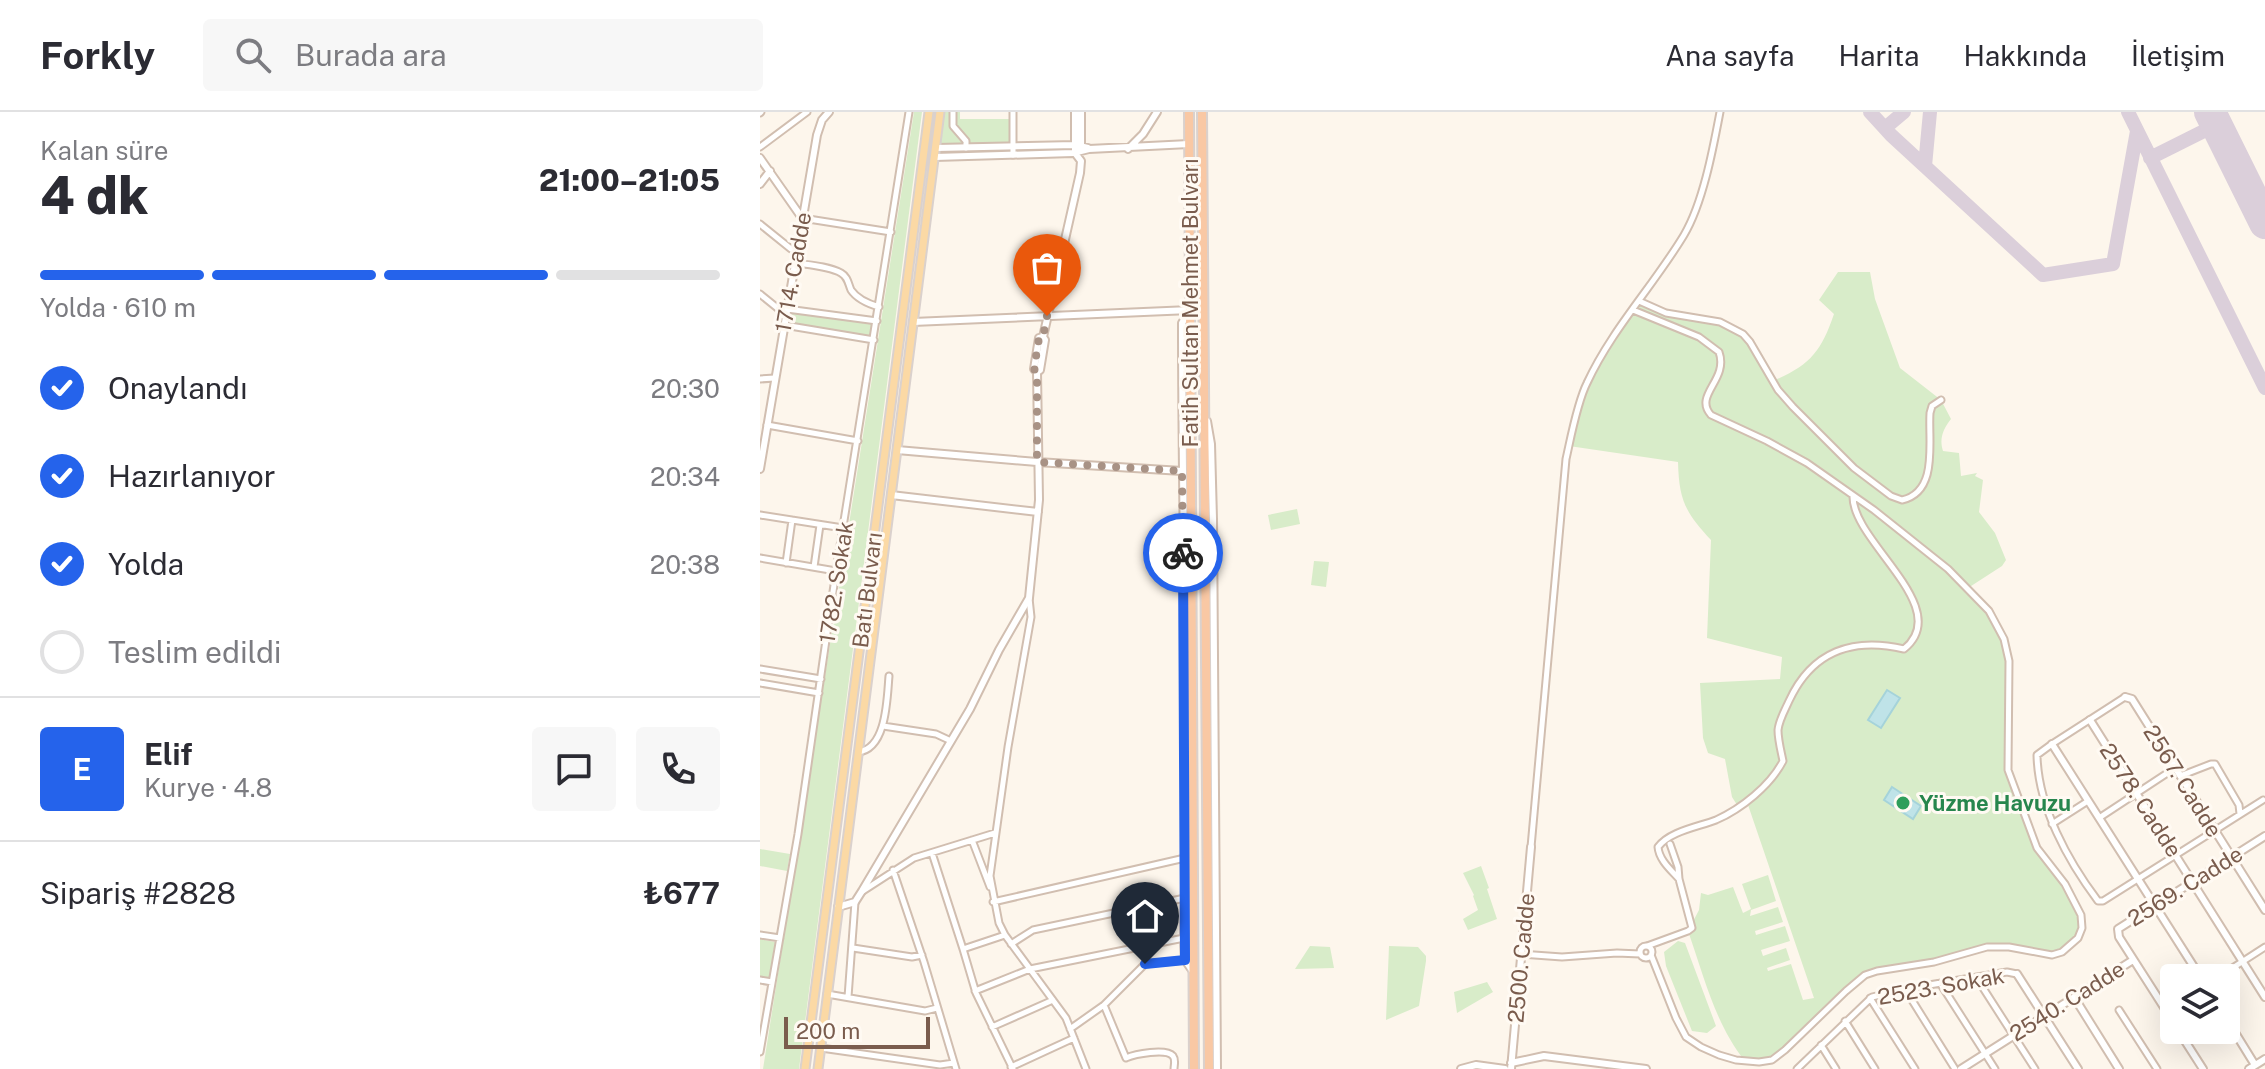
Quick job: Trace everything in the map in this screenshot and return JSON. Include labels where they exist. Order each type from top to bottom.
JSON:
[{"type":"highway","name":"Fatih Sultan Mehmet Bulvarı","points":[[1189,112],[1194,1069]]},
{"type":"highway","name":"Fatih Sultan Mehmet Bulvarı","points":[[1202,112],[1209,1069]]},
{"type":"main road","name":"Batı Bulvarı","points":[[805,1069],[929,112]]},
{"type":"main road","name":"Batı Bulvarı","points":[[818,1069],[940,112]]},
{"type":"street","points":[[760,147],[807,112]]},
{"type":"street","name":"1714. Cadde","points":[[760,469],[820,124],[829,112]]},
{"type":"street","name":"1782. Sokak","points":[[760,1052],[909,112]]},
{"type":"street","points":[[953,112],[953,126],[966,141],[966,148]]},
{"type":"street","points":[[1012,151],[1013,112]]},
{"type":"street","points":[[1075,112],[1081,161],[1034,369],[1037,372],[1038,512],[1029,598],[1031,617],[990,876],[999,923],[1066,1018],[1086,1069]]},
{"type":"street","points":[[1080,149],[1081,112]]},
{"type":"street","points":[[1128,149],[1143,134],[1157,112]]},
{"type":"street","points":[[1531,847],[1566,459],[1585,386],[1601,355],[1685,233],[1706,174],[1720,112]]},
{"type":"street","points":[[937,137],[952,121]]},
{"type":"street","points":[[935,153],[1128,149],[1189,144]]},
{"type":"street","points":[[935,153],[966,148],[1012,151]]},
{"type":"street","points":[[760,158],[802,218],[891,232]]},
{"type":"street","points":[[760,184],[770,171]]},
{"type":"street","points":[[760,224],[791,249]]},
{"type":"street","points":[[795,263],[842,273],[852,291],[864,302],[879,307]]},
{"type":"street","points":[[760,294],[786,312],[877,321]]},
{"type":"street","points":[[1638,301],[1666,313],[1720,322],[1743,334],[1778,390],[1793,407],[1854,468],[1891,496],[1902,500],[1915,495],[1926,478],[1930,413],[1932,406],[1941,400]]},
{"type":"street","points":[[913,322],[1190,310]]},
{"type":"street","points":[[1190,310],[1182,323],[1184,938],[1185,960],[1194,972]]},
{"type":"street","points":[[1633,310],[1699,337],[1719,352],[1721,369],[1705,400],[1706,411],[1794,455],[1948,569],[1989,611],[2001,634],[2009,661],[2008,770],[2037,848],[2065,884],[2081,915],[2082,928],[2078,938],[2062,952],[2052,955],[2009,947],[1987,947],[1934,962],[1865,975],[1785,1050],[1772,1060],[1759,1062],[1719,1055],[1686,1037],[1648,951]]},
{"type":"street","points":[[784,325],[874,340]]},
{"type":"street","points":[[760,379],[775,378]]},
{"type":"street","points":[[1204,404],[1211,444],[1213,519],[1217,1069]]},
{"type":"street","points":[[767,425],[858,441]]},
{"type":"street","points":[[897,450],[1182,471]]},
{"type":"street","points":[[1183,515],[1191,481]]},
{"type":"street","points":[[891,495],[1038,512]]},
{"type":"street","points":[[1679,879],[1664,862],[1658,847],[1668,838],[1739,808],[1778,770],[1783,761],[1779,723],[1795,689],[1811,668],[1831,653],[1850,647],[1874,644],[1904,649],[1915,636],[1918,613],[1915,605],[1893,567],[1864,530],[1853,505],[1853,497]]},
{"type":"street","points":[[760,515],[843,528]]},
{"type":"street","points":[[786,563],[792,520]]},
{"type":"street","points":[[814,567],[820,525]]},
{"type":"street","points":[[760,558],[836,571]]},
{"type":"street","points":[[848,997],[855,902],[951,741],[1029,598]]},
{"type":"street","points":[[760,669],[821,679]]},
{"type":"street","points":[[858,752],[867,750],[883,726],[889,676]]},
{"type":"street","points":[[760,683],[819,693]]},
{"type":"street","points":[[2125,697],[2052,744],[2037,758],[2052,824],[2098,901],[2103,901],[2263,800]]},
{"type":"street","name":"2567. Cadde","points":[[2125,697],[2132,699],[2265,910]]},
{"type":"street","name":"2578. Cadde","points":[[2090,720],[2265,997]]},
{"type":"street","points":[[883,726],[942,735],[951,741]]},
{"type":"street","points":[[2052,744],[2192,964]]},
{"type":"street","points":[[2180,776],[2215,764],[2239,805],[2240,815]]},
{"type":"street","points":[[2099,818],[2175,768]]},
{"type":"street","points":[[2052,824],[2088,801]]},
{"type":"street","points":[[862,891],[914,858],[995,833]]},
{"type":"street","name":"2569. Cadde","points":[[2160,1001],[2119,937],[2118,929],[2265,837]]},
{"type":"street","points":[[972,840],[992,891]]},
{"type":"street","points":[[1617,953],[1640,954],[1662,940],[1692,928],[1670,844]]},
{"type":"street","name":"2500. Cadde","points":[[1509,1067],[1531,847]]},
{"type":"street","points":[[932,853],[975,991],[1012,1068],[1074,1038]]},
{"type":"street","points":[[993,902],[1185,858]]},
{"type":"street","points":[[820,1048],[955,1066],[893,870]]},
{"type":"street","points":[[1011,944],[1033,930],[1185,898]]},
{"type":"street","points":[[838,907],[855,902]]},
{"type":"street","points":[[760,935],[780,938]]},
{"type":"street","points":[[963,949],[1005,935]]},
{"type":"street","points":[[975,991],[1030,969],[1184,938]]},
{"type":"street","points":[[2238,964],[2265,947]]},
{"type":"street","points":[[853,948],[912,957],[922,955]]},
{"type":"street","points":[[1521,954],[1562,957],[1648,951]]},
{"type":"street","points":[[1070,1029],[1104,1005],[1145,964],[1185,960]]},
{"type":"street","name":"2540. Cadde","points":[[1958,1069],[2133,960]]},
{"type":"street","name":"2523. Sokak","points":[[1797,1069],[1870,998],[1976,977],[2007,972],[2017,974]]},
{"type":"street","points":[[2017,974],[2078,1069]]},
{"type":"street","points":[[1976,977],[2035,1069]]},
{"type":"street","points":[[760,980],[772,982]]},
{"type":"street","points":[[1940,983],[1995,1069]]},
{"type":"street","points":[[1905,989],[1958,1069]]},
{"type":"street","points":[[827,994],[925,1011],[937,1008]]},
{"type":"street","points":[[2074,997],[2119,1069]]},
{"type":"street","points":[[1870,998],[1915,1069]]},
{"type":"street","points":[[992,1027],[1053,1000]]},
{"type":"street","points":[[1104,1005],[1126,1058],[1154,1052],[1168,1053],[1175,1061],[1174,1069]]},
{"type":"street","points":[[2119,1010],[2157,1069]]},
{"type":"street","points":[[1845,1021],[1875,1069]]},
{"type":"street","points":[[2240,1041],[2256,1067],[2265,1059]]},
{"type":"street","points":[[2187,1044],[2203,1069]]},
{"type":"street","points":[[1821,1045],[1836,1069]]},
{"type":"street","points":[[1555,1069],[1557,1057]]},
{"type":"street","points":[[1461,1069],[1483,1065],[1509,1067],[1531,1058],[1557,1057],[1597,1066],[1642,1069]]},
{"type":"green space","points":[[914,112],[922,112],[799,1069],[763,1069]]},
{"type":"green space","points":[[941,112],[960,112],[960,119],[1012,119],[1012,147],[936,148]]},
{"type":"green space","points":[[1838,272],[1870,272],[1875,299],[1900,368],[1941,400],[1951,419],[1942,434],[1943,451],[1959,453],[1961,476],[1977,473],[1975,476],[1983,480],[1979,512],[1995,533],[2006,560],[2002,566],[1968,588],[1989,611],[2004,639],[2009,661],[2008,770],[2037,848],[2065,884],[2081,915],[2082,928],[2078,938],[2062,952],[2052,955],[1987,947],[1934,962],[1865,975],[1772,1060],[1745,1061],[1718,1015],[1688,931],[1699,910],[1701,893],[1708,895],[1733,887],[1743,913],[1751,909],[1742,884],[1768,875],[1776,901],[1751,910],[1750,916],[1778,907],[1783,922],[1755,931],[1756,935],[1785,926],[1790,941],[1761,950],[1763,956],[1786,948],[1790,960],[1767,968],[1768,971],[1791,964],[1803,1000],[1814,998],[1747,802],[1739,808],[1732,797],[1725,759],[1708,753],[1703,738],[1700,683],[1780,679],[1782,657],[1707,638],[1711,540],[1685,505],[1678,462],[1569,446],[1585,386],[1638,301],[1666,313],[1720,322],[1743,334],[1773,381],[1805,363],[1819,348],[1834,314],[1819,300]]},
{"type":"green space","points":[[792,312],[872,323],[870,337],[790,325]]},
{"type":"green space","points":[[1297,509],[1300,524],[1271,530],[1268,515]]},
{"type":"green space","points":[[1314,561],[1329,562],[1326,587],[1311,585]]},
{"type":"green space","points":[[760,849],[790,854],[787,871],[760,866]]},
{"type":"green space","points":[[1481,866],[1497,919],[1468,930],[1463,919],[1478,910],[1463,873]]},
{"type":"green space","points":[[760,939],[775,942],[769,979],[760,977]]},
{"type":"green space","points":[[1678,941],[1685,943],[1716,1026],[1707,1033],[1692,1031],[1666,966],[1664,952]]},
{"type":"green space","points":[[1310,946],[1330,947],[1334,968],[1295,969]]},
{"type":"green space","points":[[1389,946],[1418,947],[1426,956],[1426,961],[1419,1006],[1386,1020]]},
{"type":"green space","points":[[1487,982],[1493,992],[1457,1013],[1454,992]]},
{"type":"water","points":[[1887,690],[1900,698],[1881,728],[1868,720]]},
{"type":"water","name":"Yüzme Havuzu","points":[[1892,787],[1921,806],[1913,819],[1884,800]]},
{"type":"taxiway","points":[[1870,112],[2043,275],[2113,264],[2137,131]]},
{"type":"taxiway","points":[[1885,128],[1904,112]]},
{"type":"taxiway","points":[[1925,166],[1930,112]]},
{"type":"taxiway","points":[[2128,112],[2265,388]]},
{"type":"taxiway","points":[[2150,158],[2216,125]]},
{"type":"runway","points":[[2210,112],[2265,223]]},
{"type":"way so far","points":[[1047,316],[1043,337],[1039,338],[1034,369],[1037,372],[1037,462],[1182,471],[1183,553]]},
{"type":"place","name":"Yüzme Havuzu","points":[[1903,803]]},
{"type":"route","points":[[1145,964],[1185,960],[1183,553]]}]
